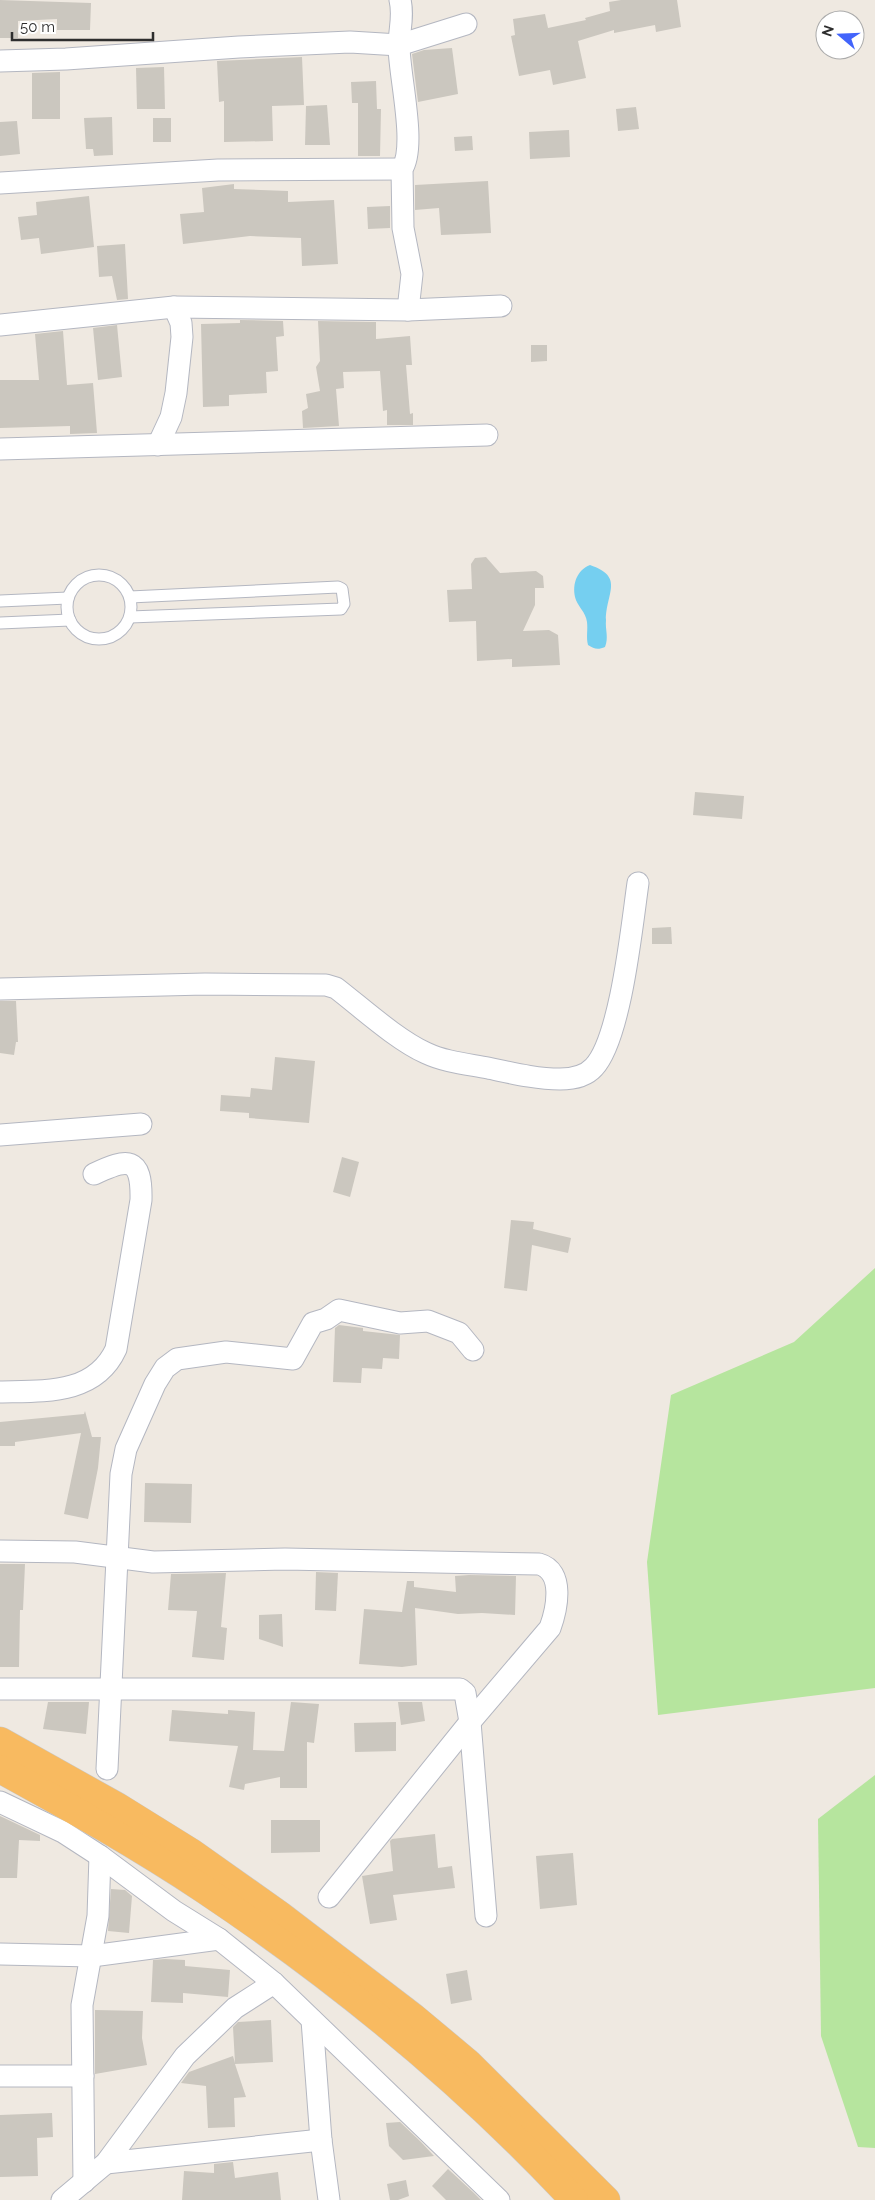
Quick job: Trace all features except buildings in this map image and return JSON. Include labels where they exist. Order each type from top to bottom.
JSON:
[{"type":"highway","points":[[0,1741],[126,1812],[192,1853],[288,1922],[413,2017],[468,2063],[606,2200]]},
{"type":"highway","points":[[0,1769],[143,1850],[206,1890],[292,1951],[386,2024],[449,2078],[574,2200]]},
{"type":"street","points":[[400,0],[402,10],[399,45],[408,144],[406,162],[402,168],[403,228],[412,274],[408,310]]},
{"type":"street","points":[[0,61],[66,59],[239,47],[350,42],[399,45],[466,24]]},
{"type":"street","points":[[0,183],[236,170],[402,168]]},
{"type":"street","points":[[0,325],[174,307],[408,310],[501,306]]},
{"type":"street","points":[[158,445],[171,417],[176,393],[182,338],[181,323],[174,307]]},
{"type":"street","points":[[0,449],[487,436]]},
{"type":"street","points":[[0,989],[195,985],[326,985],[336,988],[413,1046],[442,1060],[542,1078],[562,1079],[580,1076],[594,1068],[611,1036],[623,979],[638,883]]},
{"type":"street","points":[[0,1135],[141,1124]]},
{"type":"street","points":[[0,1392],[63,1389],[82,1383],[103,1371],[116,1349],[141,1200],[141,1184],[138,1172],[132,1165],[126,1162],[115,1164],[94,1174]]},
{"type":"street","points":[[107,1769],[122,1460],[155,1384],[171,1362],[177,1359],[226,1352],[293,1359],[313,1323],[326,1319],[339,1310],[400,1323],[428,1321],[459,1333],[473,1350]]},
{"type":"street","points":[[0,1551],[75,1552],[153,1562],[295,1559],[539,1564],[551,1570],[558,1596],[556,1612],[550,1628],[470,1722],[329,1897]]},
{"type":"street","points":[[0,1689],[460,1688],[465,1693],[470,1722],[486,1916]]},
{"type":"street","points":[[5,1807],[63,1832],[100,1856],[174,1911],[219,1939],[274,1983],[499,2200]]},
{"type":"street","points":[[84,2182],[82,2005],[98,1916],[100,1856]]},
{"type":"street","points":[[0,1954],[92,1956],[219,1939]]},
{"type":"street","points":[[62,2200],[106,2163],[185,2056],[235,2008],[274,1983]]},
{"type":"street","points":[[312,2020],[321,2140],[329,2200]]},
{"type":"street","points":[[0,2076],[82,2076]]},
{"type":"street","points":[[106,2163],[321,2140]]},
{"type":"lane","points":[[101,574],[117,579],[124,585],[130,597],[132,608],[130,617],[121,631],[105,639],[88,638],[81,634],[70,620],[67,606],[68,598],[77,583],[92,575],[101,574]]},
{"type":"lane","points":[[130,597],[338,587],[342,590],[344,604],[342,609],[130,617]]},
{"type":"lane","points":[[0,601],[68,598]]},
{"type":"lane","points":[[0,623],[70,620]]},
{"type":"green space","points":[[875,1268],[875,1688],[658,1715],[647,1562],[671,1395],[794,1342]]},
{"type":"green space","points":[[875,1775],[875,2148],[858,2147],[821,2036],[818,1819]]},
{"type":"water","points":[[590,565],[607,575],[611,587],[606,620],[607,640],[605,647],[600,649],[588,645],[586,618],[576,600],[574,592],[576,578],[582,570]]}]
